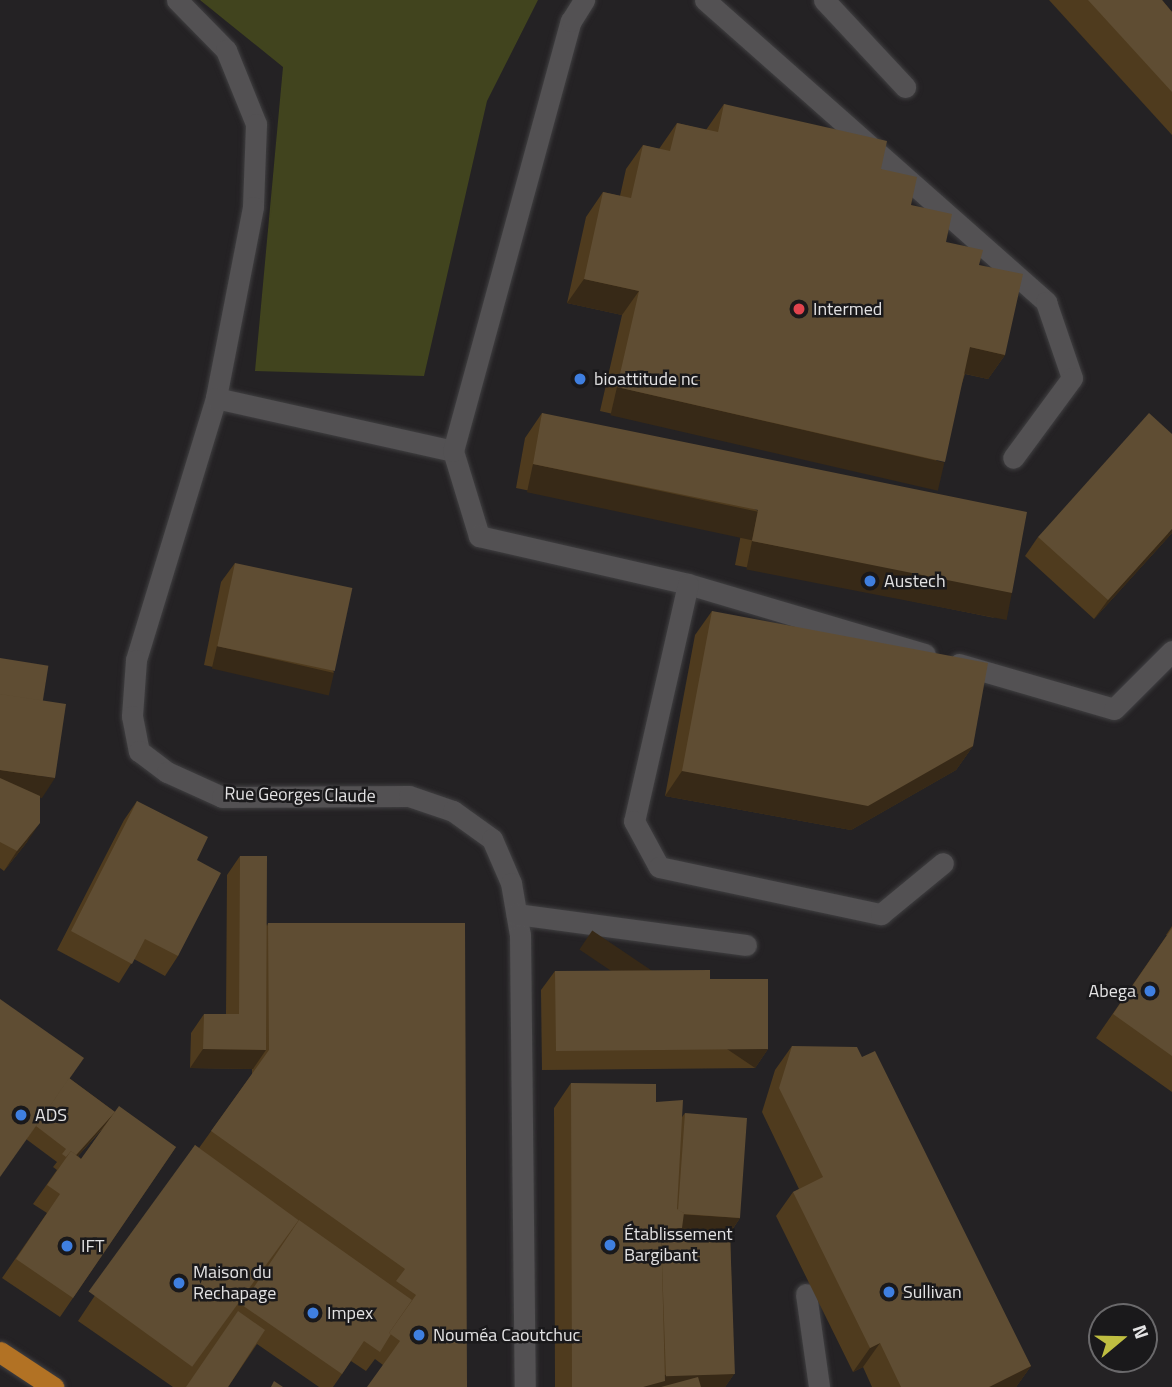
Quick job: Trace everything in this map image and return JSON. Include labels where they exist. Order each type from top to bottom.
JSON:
[{"type":"main road","points":[[0,1352],[53,1387]]},
{"type":"street","name":"Rue Georges Claude","points":[[177,0],[226,50],[256,124],[253,207],[216,398],[136,660],[132,716],[139,751],[167,772],[222,797],[409,796],[453,811],[492,839],[517,914],[525,1387]]},
{"type":"street","points":[[584,0],[571,21],[453,451],[479,536],[688,584],[1114,709],[1172,651]]},
{"type":"street","points":[[705,0],[1046,302],[1072,378],[1013,458]]},
{"type":"street","points":[[824,0],[905,87]]},
{"type":"street","points":[[216,398],[453,451]]},
{"type":"street","points":[[688,584],[634,821],[659,867],[881,914],[943,863]]},
{"type":"street","points":[[517,914],[746,945]]},
{"type":"street","points":[[806,1294],[819,1387]]},
{"type":"green space","points":[[200,0],[538,0],[487,101],[424,376],[255,371],[283,67]]},
{"type":"building","points":[[1088,0],[1162,0],[1172,12],[1172,92]]},
{"type":"building","name":"Intermed","points":[[724,104],[887,141],[881,169],[917,177],[911,205],[952,214],[946,242],[983,250],[979,265],[1023,274],[1005,355],[970,347],[945,462],[617,387],[639,291],[584,279],[603,192],[631,198],[643,145],[670,151],[677,123],[718,132]]},
{"type":"building","points":[[542,413],[1027,512],[1012,593],[752,541],[758,510],[533,464]]},
{"type":"building","points":[[1149,413],[1172,434],[1172,529],[1108,600],[1038,537]]},
{"type":"building","points":[[235,563],[352,588],[335,671],[217,646]]},
{"type":"building","points":[[712,611],[988,663],[973,746],[868,806],[682,771]]},
{"type":"building","points":[[0,658],[48,666],[43,701],[0,694]]},
{"type":"building","points":[[0,694],[66,704],[55,778],[0,770]]},
{"type":"building","points":[[0,778],[40,796],[40,823],[17,851],[0,842]]},
{"type":"building","points":[[137,801],[208,837],[197,860],[221,873],[178,956],[145,939],[132,964],[71,931]]},
{"type":"building","points":[[240,856],[267,856],[266,1050],[203,1049],[204,1014],[239,1014]]},
{"type":"building","points":[[268,923],[465,923],[467,1387],[367,1387],[400,1341],[389,1333],[416,1295],[396,1281],[405,1269],[211,1131],[269,1050]]},
{"type":"building","name":"Abega","points":[[1172,928],[1172,1056],[1113,1014]]},
{"type":"building","points":[[710,970],[710,979],[768,979],[768,1049],[556,1051],[555,971]]},
{"type":"building","name":"ADS","points":[[0,999],[84,1058],[0,1177]]},
{"type":"building","name":"Sullivan","points":[[792,1046],[857,1047],[862,1057],[875,1051],[1031,1366],[989,1387],[901,1387],[880,1343],[870,1348],[793,1192],[823,1177],[779,1088]]},
{"type":"building","points":[[69,1078],[115,1112],[76,1155],[71,1151],[66,1157],[62,1154],[66,1149],[36,1126]]},
{"type":"building","name":"Établissement Bargibant","points":[[571,1083],[656,1084],[656,1102],[683,1100],[677,1209],[684,1213],[682,1228],[661,1229],[665,1381],[643,1387],[572,1387]]},
{"type":"building","name":"IFT","points":[[119,1106],[176,1147],[73,1298],[16,1259],[60,1194],[47,1185],[71,1151],[81,1159]]},
{"type":"building","points":[[685,1113],[747,1118],[740,1218],[684,1214],[678,1210]]},
{"type":"building","name":"Maison du Rechapage","points":[[195,1145],[299,1220],[192,1367],[89,1291]]},
{"type":"building","name":"Impex","points":[[299,1220],[412,1300],[389,1333],[391,1334],[380,1352],[364,1341],[342,1374],[242,1305]]},
{"type":"building","points":[[730,1233],[735,1374],[666,1376],[661,1235]]},
{"type":"building","points":[[238,1311],[265,1330],[228,1387],[186,1387]]},
{"type":"building","points":[[698,1377],[701,1387],[661,1387]]},
{"type":"building","points":[[274,1381],[283,1387],[271,1387]]},
{"type":"place","name":"Intermed","points":[[799,309]]},
{"type":"place","name":"bioattitude nc","points":[[580,379]]},
{"type":"place","name":"Austech","points":[[870,581]]},
{"type":"place","name":"Abega","points":[[1150,991]]},
{"type":"place","name":"ADS","points":[[21,1115]]},
{"type":"place","name":"Établissement Bargibant","points":[[610,1245]]},
{"type":"place","name":"IFT","points":[[67,1246]]},
{"type":"place","name":"Maison du Rechapage","points":[[179,1283]]},
{"type":"place","name":"Sullivan","points":[[889,1292]]},
{"type":"place","name":"Impex","points":[[313,1313]]},
{"type":"place","name":"Nouméa Caoutchuc","points":[[419,1335]]}]
